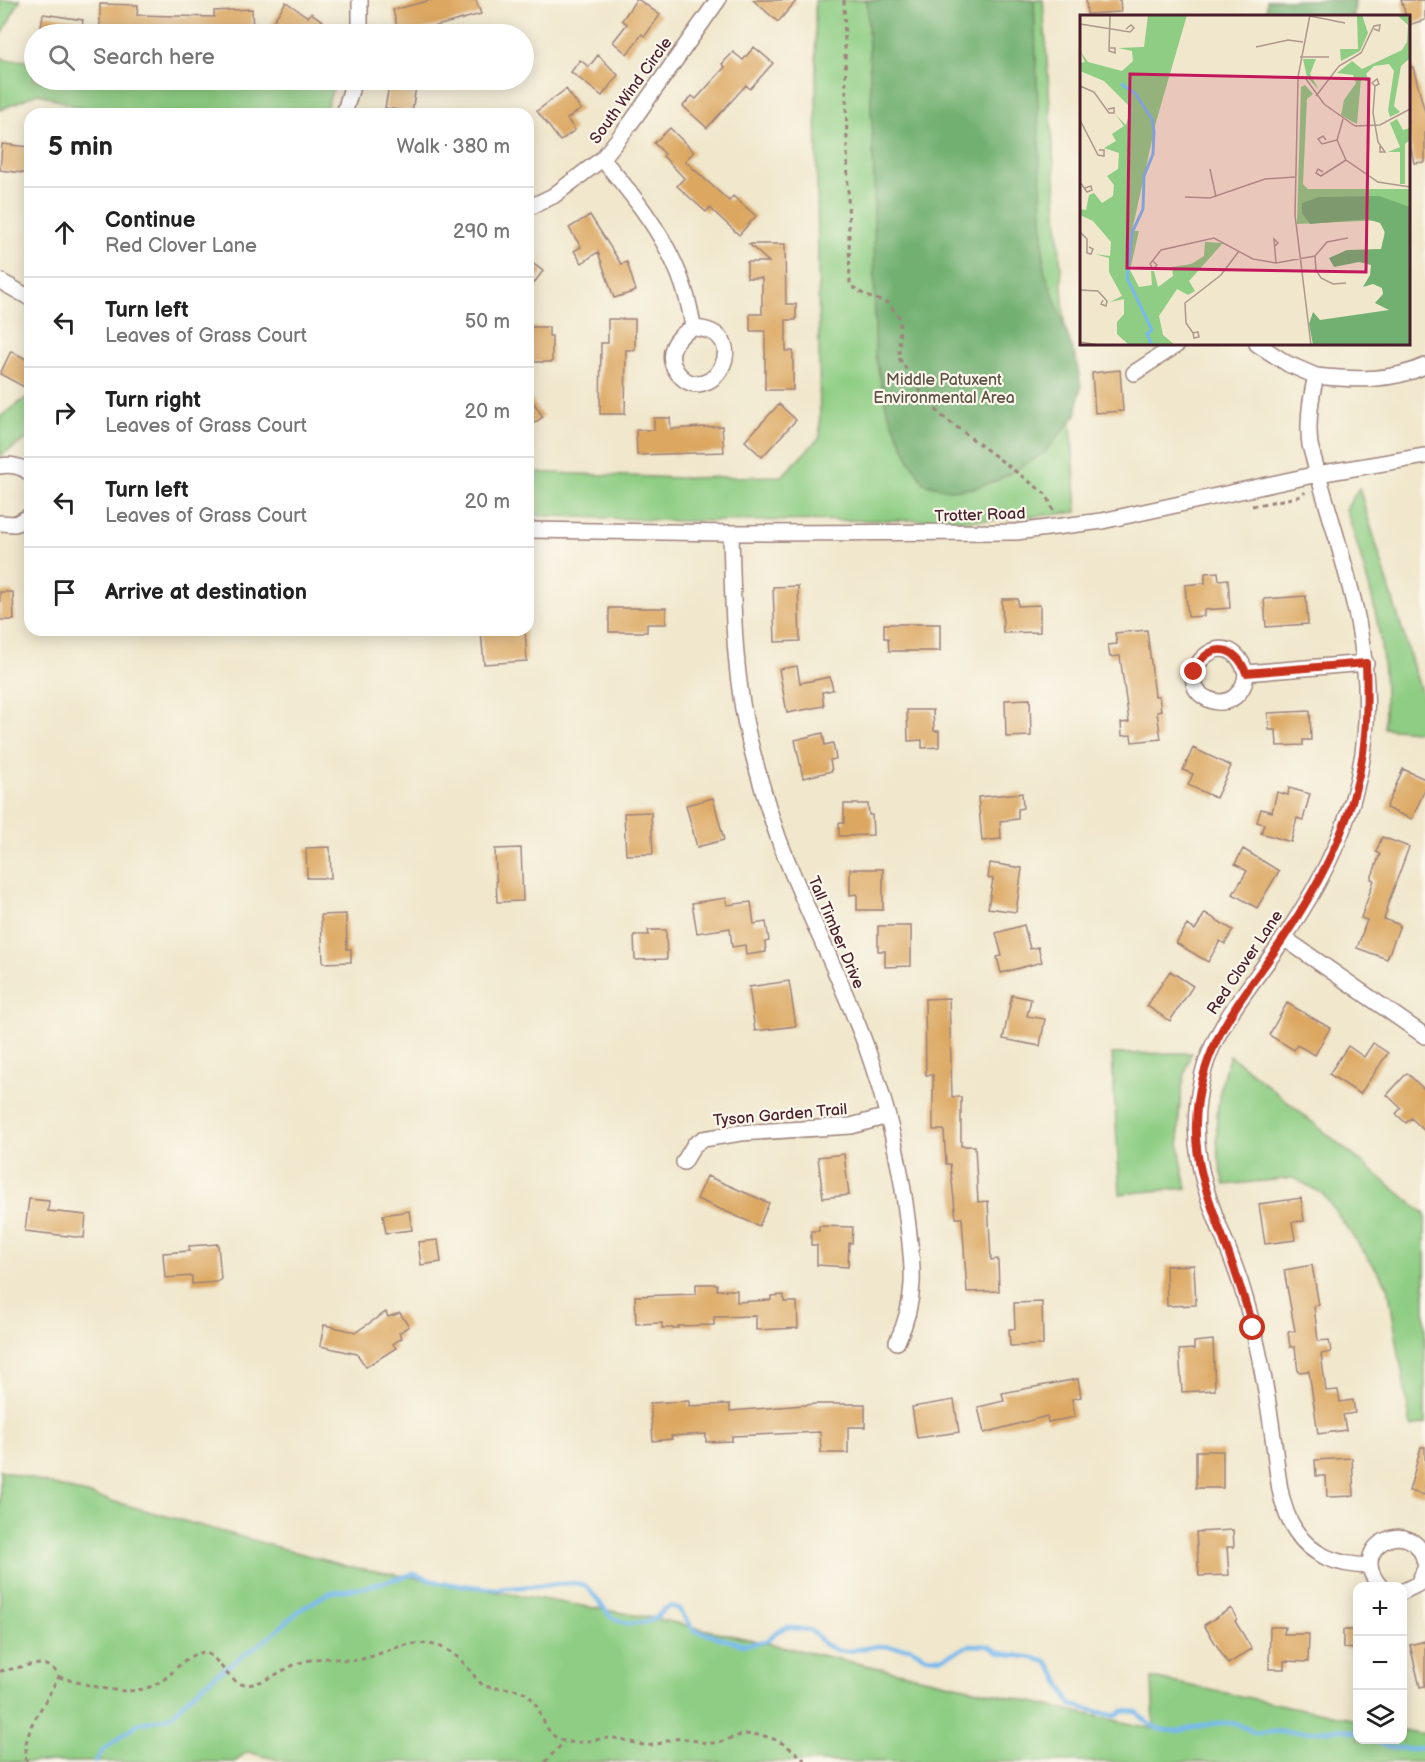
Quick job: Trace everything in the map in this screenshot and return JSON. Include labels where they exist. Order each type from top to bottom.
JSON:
[{"type":"street","points":[[360,0],[360,24]]},
{"type":"street","name":"South Wind Circle","points":[[534,205],[553,196],[602,159],[630,124],[718,0]]},
{"type":"street","points":[[346,108],[351,90]]},
{"type":"street","points":[[602,159],[630,190],[663,238],[683,280],[691,308],[693,328]]},
{"type":"street","points":[[0,281],[24,295]]},
{"type":"street","points":[[1134,372],[1176,345]]},
{"type":"street","points":[[1259,345],[1288,364],[1316,376],[1364,380],[1390,377],[1425,366]]},
{"type":"street","name":"Red Clover Lane","points":[[1316,376],[1309,405],[1310,445],[1360,625],[1366,663],[1365,737],[1351,805],[1340,836],[1323,873],[1284,938],[1230,1015],[1214,1042],[1204,1070],[1195,1126],[1202,1177],[1242,1287],[1261,1360],[1284,1510],[1295,1531],[1311,1547],[1330,1560],[1346,1565],[1369,1566]]},
{"type":"street","name":"Trotter Road","points":[[534,530],[973,534],[1059,528],[1144,513],[1318,474],[1425,456]]},
{"type":"street","points":[[6,466],[24,461]]},
{"type":"street","points":[[6,466],[24,470]]},
{"type":"street","name":"Tall Timber Drive","points":[[731,533],[733,622],[737,664],[752,752],[781,844],[866,1045],[898,1155],[913,1279],[907,1321],[897,1342]]},
{"type":"street","points":[[1246,673],[1366,663]]},
{"type":"street","points":[[1284,938],[1425,1036]]},
{"type":"street","name":"Tyson Garden Trail","points":[[684,1162],[694,1145],[703,1139],[741,1133],[851,1126],[888,1116]]},
{"type":"street","points":[[1376,1582],[1369,1566],[1370,1556],[1375,1547],[1384,1540],[1396,1537],[1407,1538],[1416,1544],[1423,1554],[1425,1563]]},
{"type":"street","points":[[1407,1590],[1418,1584],[1425,1569]]},
{"type":"path","points":[[844,0],[850,285],[866,296],[888,303],[900,318],[899,358],[923,396],[942,416],[1047,495],[1059,528]]},
{"type":"path","points":[[1245,507],[1302,496],[1318,474]]},
{"type":"path","points":[[59,1677],[113,1691],[132,1691],[161,1681],[184,1659],[204,1652],[212,1655],[233,1678],[242,1684],[252,1685],[305,1661],[360,1660],[409,1644],[426,1644],[443,1646],[458,1656],[485,1686],[518,1689],[528,1695],[537,1706],[545,1725],[554,1737],[564,1742],[625,1739],[651,1746],[674,1739],[712,1743],[744,1735],[757,1735],[777,1740],[791,1748],[806,1762]]},
{"type":"path","points":[[0,1671],[40,1665],[49,1666],[57,1672],[59,1677]]},
{"type":"path","points":[[26,1762],[26,1743],[31,1726],[59,1677]]},
{"type":"path","points":[[545,1762],[564,1742]]},
{"type":"green space","points":[[0,0],[20,0],[0,38]]},
{"type":"green space","name":"Middle Patuxent Environmental Area","points":[[815,0],[1043,0],[1077,512],[993,520],[680,521],[534,515],[534,472],[680,478],[782,476],[820,437]]},
{"type":"green space","name":"Middle Patuxent Environmental Area","points":[[867,0],[1034,0],[1044,269],[1076,359],[1081,386],[1076,415],[1044,453],[998,480],[974,488],[949,490],[924,483],[910,461],[887,410],[875,355],[874,182]]},
{"type":"green space","points":[[1267,0],[1355,0],[1354,15],[1266,15]]},
{"type":"green space","points":[[0,55],[5,60],[24,61],[24,90],[332,90],[326,108],[80,108],[38,93],[0,110]]},
{"type":"green space","points":[[24,399],[24,441],[0,456],[0,417]]},
{"type":"green space","points":[[1359,488],[1425,705],[1425,732],[1384,728],[1385,698],[1381,643],[1370,590],[1346,509]]},
{"type":"green space","points":[[1191,1053],[1182,1086],[1179,1120],[1180,1154],[1187,1188],[1120,1194],[1112,1054]]},
{"type":"green space","points":[[1230,1055],[1425,1214],[1425,1424],[1411,1427],[1388,1286],[1323,1194],[1294,1178],[1225,1185],[1218,1152],[1217,1119],[1221,1087]]},
{"type":"green space","points":[[0,1470],[346,1566],[653,1618],[1154,1729],[1152,1678],[1353,1719],[1353,1744],[1407,1744],[1407,1731],[1425,1734],[1425,1762],[286,1762],[247,1752],[235,1762],[0,1762]]},
{"type":"building","points":[[431,0],[476,0],[481,14],[444,24],[396,24],[393,10]]},
{"type":"building","points":[[636,0],[660,15],[645,36],[642,34],[627,54],[613,42],[627,24],[622,20]]},
{"type":"building","points":[[753,0],[797,0],[778,22]]},
{"type":"building","points":[[1086,0],[1120,0],[1121,12],[1087,14]]},
{"type":"building","points":[[1401,0],[1425,0],[1425,20],[1410,24],[1410,15],[1406,15]]},
{"type":"building","points":[[286,2],[308,17],[311,13],[324,22],[323,24],[271,24]]},
{"type":"building","points":[[100,4],[138,5],[137,15],[214,17],[214,11],[252,9],[253,24],[100,24]]},
{"type":"building","points":[[43,14],[83,20],[82,24],[42,24]]},
{"type":"building","points":[[754,47],[773,63],[750,89],[746,85],[707,128],[683,106],[692,96],[696,99],[725,67],[722,64],[733,52],[743,60]]},
{"type":"building","points":[[598,55],[618,75],[602,96],[571,72],[580,60],[589,67]]},
{"type":"building","points":[[1410,67],[1413,67],[1425,112],[1425,162],[1414,163],[1410,144]]},
{"type":"building","points":[[566,89],[581,109],[567,119],[575,130],[560,141],[537,111]]},
{"type":"building","points":[[388,90],[415,90],[413,108],[385,108]]},
{"type":"building","points":[[670,128],[694,152],[685,161],[729,201],[733,196],[756,216],[739,235],[710,208],[706,212],[677,186],[684,178],[654,143]]},
{"type":"building","points":[[2,144],[24,146],[24,173],[0,170]]},
{"type":"building","points":[[590,215],[621,264],[627,262],[636,291],[614,298],[598,252],[582,263],[574,251],[581,247],[569,228]]},
{"type":"building","points":[[749,244],[785,244],[786,304],[796,304],[796,320],[786,320],[786,351],[793,351],[793,390],[765,390],[765,331],[750,331],[750,314],[762,314],[762,278],[747,278],[747,262],[769,262]]},
{"type":"building","points":[[534,264],[543,271],[534,283]]},
{"type":"building","points":[[608,319],[635,319],[635,350],[626,350],[625,414],[600,414],[601,343],[608,343]]},
{"type":"building","points":[[534,327],[549,327],[549,336],[552,336],[552,362],[534,362]]},
{"type":"building","points":[[11,351],[24,358],[24,387],[0,374]]},
{"type":"building","points":[[1120,370],[1123,411],[1095,413],[1092,373]]},
{"type":"building","points":[[534,403],[543,417],[534,423]]},
{"type":"building","points":[[779,404],[796,420],[762,457],[745,441]]},
{"type":"building","points":[[654,418],[670,418],[671,429],[722,426],[724,452],[637,455],[636,430],[654,430]]},
{"type":"building","points":[[1218,572],[1219,580],[1228,579],[1230,608],[1204,610],[1204,616],[1188,617],[1185,585],[1205,583],[1205,573]]},
{"type":"building","points":[[798,586],[800,641],[775,642],[773,587]]},
{"type":"building","points":[[0,592],[13,592],[14,620],[0,620]]},
{"type":"building","points":[[1306,596],[1308,624],[1266,627],[1264,599]]},
{"type":"building","points":[[1002,599],[1018,599],[1018,606],[1040,605],[1040,632],[1003,633]]},
{"type":"building","points":[[609,608],[666,608],[666,624],[647,624],[647,632],[609,632]]},
{"type":"building","points":[[884,624],[940,624],[940,651],[889,651],[888,638],[884,638]]},
{"type":"building","points":[[1147,630],[1155,696],[1159,696],[1161,711],[1157,712],[1161,739],[1132,742],[1131,735],[1122,736],[1121,723],[1129,722],[1120,656],[1110,657],[1108,645],[1117,644],[1115,633]]},
{"type":"building","points":[[481,636],[525,636],[527,661],[484,664]]},
{"type":"building","points":[[797,666],[800,683],[830,677],[833,690],[822,692],[824,706],[787,713],[779,669]]},
{"type":"building","points":[[1030,699],[1031,736],[1006,737],[1005,700]]},
{"type":"building","points":[[907,710],[933,710],[934,731],[939,731],[939,747],[922,748],[922,740],[908,741]]},
{"type":"building","points":[[1310,711],[1311,740],[1303,740],[1303,745],[1277,746],[1276,730],[1269,730],[1268,713]]},
{"type":"building","points":[[823,733],[825,745],[833,743],[836,759],[830,760],[832,771],[803,778],[795,740]]},
{"type":"building","points":[[1193,748],[1231,766],[1216,798],[1188,785],[1193,774],[1183,770]]},
{"type":"building","points":[[1403,769],[1425,779],[1425,789],[1412,819],[1386,808]]},
{"type":"building","points":[[1289,788],[1310,794],[1303,820],[1297,818],[1291,842],[1261,833],[1264,824],[1257,822],[1261,809],[1272,812],[1277,792],[1288,795]]},
{"type":"building","points":[[1022,793],[1023,808],[1018,809],[1018,819],[1000,821],[1001,839],[982,841],[978,797]]},
{"type":"building","points":[[713,798],[724,840],[697,847],[686,805]]},
{"type":"building","points":[[844,804],[868,804],[869,815],[872,815],[873,835],[839,836],[839,823],[844,823]]},
{"type":"building","points":[[651,812],[653,854],[626,855],[624,813]]},
{"type":"building","points":[[1382,837],[1409,847],[1384,919],[1400,925],[1387,959],[1357,948],[1367,920],[1361,918],[1374,880],[1371,879],[1380,854],[1376,852]]},
{"type":"building","points":[[330,847],[331,878],[307,878],[306,848]]},
{"type":"building","points":[[521,848],[523,901],[497,902],[495,849]]},
{"type":"building","points":[[1243,849],[1279,871],[1257,908],[1233,894],[1247,871],[1235,864]]},
{"type":"building","points":[[990,863],[1022,868],[1016,912],[988,908],[993,879],[988,878]]},
{"type":"building","points":[[850,869],[883,869],[883,910],[857,910],[857,894],[850,895]]},
{"type":"building","points":[[726,898],[727,905],[751,902],[754,924],[766,922],[769,941],[765,942],[766,952],[746,955],[745,945],[732,947],[730,928],[697,933],[692,903]]},
{"type":"building","points":[[1205,913],[1233,930],[1225,944],[1220,941],[1208,962],[1176,943],[1187,925],[1195,930]]},
{"type":"building","points":[[346,914],[347,949],[351,949],[351,962],[323,963],[321,915]]},
{"type":"building","points":[[1024,925],[1030,949],[1038,947],[1042,962],[1001,973],[997,957],[1002,956],[996,933]]},
{"type":"building","points":[[878,926],[911,926],[911,966],[885,967],[885,951],[878,951]]},
{"type":"building","points":[[648,930],[666,930],[667,959],[635,960],[634,935],[649,935]]},
{"type":"building","points":[[1170,971],[1193,986],[1170,1021],[1147,1006]]},
{"type":"building","points":[[789,981],[796,1026],[755,1031],[749,987]]},
{"type":"building","points":[[1012,995],[1031,999],[1027,1016],[1045,1019],[1040,1046],[1003,1039]]},
{"type":"building","points":[[949,998],[952,1097],[961,1097],[961,1146],[975,1146],[978,1202],[988,1201],[991,1260],[998,1259],[999,1291],[967,1292],[962,1218],[956,1218],[950,1164],[946,1164],[944,1130],[933,1130],[933,1075],[926,1075],[925,999]]},
{"type":"building","points":[[1287,1003],[1330,1028],[1315,1055],[1297,1045],[1294,1050],[1269,1035]]},
{"type":"building","points":[[1373,1043],[1388,1053],[1360,1094],[1329,1074],[1348,1046],[1364,1057]]},
{"type":"building","points":[[1407,1073],[1425,1090],[1425,1131],[1411,1118],[1406,1123],[1396,1114],[1401,1108],[1387,1095]]},
{"type":"building","points":[[844,1154],[849,1195],[823,1198],[818,1157]]},
{"type":"building","points":[[707,1176],[769,1203],[759,1226],[697,1199]]},
{"type":"building","points":[[1301,1198],[1304,1221],[1292,1222],[1295,1240],[1265,1244],[1259,1204]]},
{"type":"building","points":[[29,1199],[49,1201],[48,1211],[86,1215],[84,1238],[25,1231]]},
{"type":"building","points":[[409,1211],[412,1230],[386,1233],[383,1215]]},
{"type":"building","points":[[819,1226],[853,1227],[852,1243],[849,1243],[848,1267],[817,1265],[817,1245],[811,1245],[811,1231],[819,1231]]},
{"type":"building","points":[[438,1240],[441,1262],[421,1265],[418,1242]]},
{"type":"building","points":[[218,1244],[221,1279],[217,1282],[192,1284],[192,1276],[165,1278],[163,1253],[190,1251],[189,1246]]},
{"type":"building","points":[[1194,1265],[1196,1305],[1167,1306],[1166,1266]]},
{"type":"building","points":[[1312,1265],[1319,1305],[1314,1306],[1318,1341],[1329,1340],[1331,1352],[1321,1354],[1326,1391],[1338,1390],[1340,1402],[1353,1400],[1355,1413],[1343,1415],[1346,1430],[1318,1434],[1309,1371],[1298,1372],[1295,1347],[1290,1347],[1288,1332],[1295,1331],[1284,1270]]},
{"type":"building","points":[[696,1284],[717,1284],[717,1290],[737,1290],[737,1302],[771,1300],[771,1296],[784,1295],[784,1302],[797,1302],[798,1328],[756,1330],[756,1316],[714,1317],[714,1325],[678,1326],[678,1328],[662,1328],[662,1323],[636,1324],[635,1296],[696,1294]]},
{"type":"building","points":[[1042,1302],[1043,1345],[1010,1346],[1009,1329],[1015,1329],[1014,1303]]},
{"type":"building","points":[[386,1312],[388,1317],[400,1313],[409,1326],[399,1333],[402,1338],[393,1344],[396,1348],[366,1367],[357,1354],[320,1346],[324,1325],[356,1332]]},
{"type":"building","points":[[1213,1340],[1215,1390],[1182,1392],[1179,1350],[1194,1349],[1194,1342]]},
{"type":"building","points":[[1078,1379],[1081,1397],[1072,1399],[1075,1417],[1048,1422],[1047,1416],[984,1433],[978,1407],[1004,1401],[1002,1393]]},
{"type":"building","points":[[954,1400],[959,1432],[917,1438],[912,1407]]},
{"type":"building","points":[[689,1401],[689,1406],[730,1404],[730,1411],[816,1404],[865,1404],[865,1427],[848,1427],[848,1453],[821,1453],[820,1432],[732,1436],[732,1441],[706,1442],[706,1434],[671,1436],[672,1439],[653,1441],[650,1403]]},
{"type":"building","points":[[1421,1447],[1425,1447],[1425,1495],[1409,1491]]},
{"type":"building","points":[[1196,1451],[1223,1451],[1223,1488],[1196,1488]]},
{"type":"building","points":[[1352,1458],[1354,1496],[1327,1497],[1326,1476],[1316,1476],[1315,1460]]},
{"type":"building","points":[[1233,1530],[1234,1547],[1227,1547],[1229,1575],[1199,1576],[1196,1532]]},
{"type":"building","points":[[1231,1608],[1237,1619],[1235,1621],[1252,1649],[1228,1664],[1204,1625]]},
{"type":"building","points":[[1270,1627],[1285,1627],[1284,1634],[1309,1634],[1308,1662],[1284,1661],[1284,1669],[1269,1669]]},
{"type":"building","points":[[1343,1630],[1353,1630],[1353,1649],[1343,1648]]},
{"type":"building","points":[[1425,1641],[1425,1686],[1420,1687],[1410,1645]]},
{"type":"waterway","points":[[95,1762],[104,1749],[137,1724],[170,1717],[214,1676],[267,1639],[300,1610],[328,1593],[366,1587],[414,1574],[440,1583],[497,1589],[573,1583],[583,1585],[589,1589],[611,1617],[628,1624],[647,1622],[670,1606],[678,1608],[694,1630],[743,1645],[767,1641],[776,1632],[787,1627],[809,1630],[817,1635],[824,1644],[836,1650],[849,1651],[878,1646],[910,1648],[926,1657],[942,1658],[971,1645],[989,1646],[1000,1653],[1047,1662],[1071,1705],[1115,1716],[1123,1711],[1137,1712],[1149,1724],[1164,1730],[1176,1731],[1214,1723],[1227,1723],[1240,1725],[1254,1733],[1353,1732]]},
{"type":"waterway","points":[[1381,1744],[1397,1748],[1425,1748]]},
{"type":"route","points":[[1194,672],[1199,660],[1208,652],[1221,650],[1234,653],[1243,662],[1246,673],[1366,663],[1365,737],[1351,805],[1340,836],[1323,873],[1284,938],[1230,1015],[1214,1042],[1204,1070],[1198,1099],[1195,1126],[1202,1177],[1242,1287],[1253,1328]]}]
